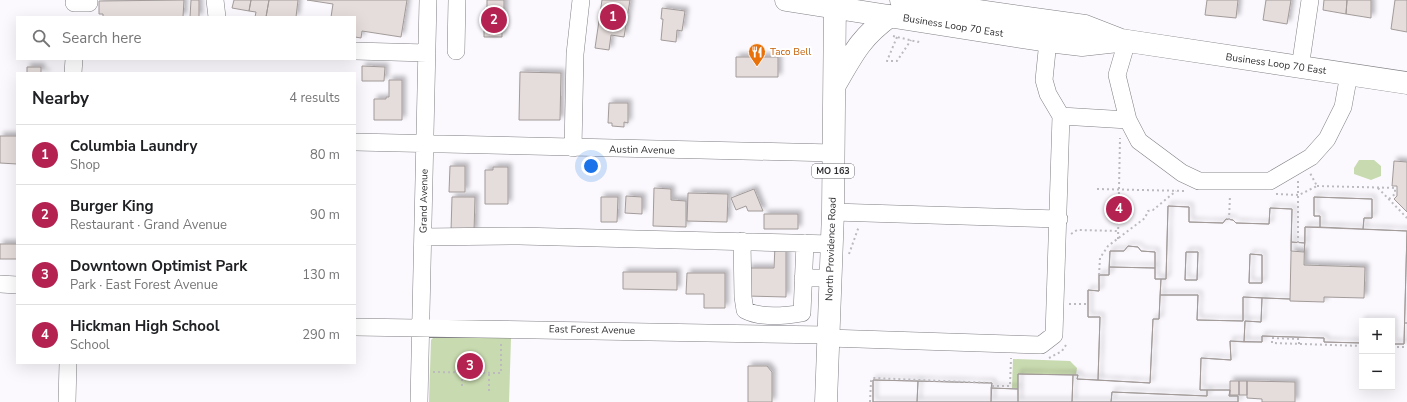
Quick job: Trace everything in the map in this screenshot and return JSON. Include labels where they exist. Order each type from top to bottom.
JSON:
[{"type":"main road","name":"Business Loop 70 East","points":[[786,0],[903,11],[1048,41],[1082,45],[1124,41]]},
{"type":"main road","name":"North Providence Road","points":[[826,402],[830,278],[840,250],[833,212],[835,4]]},
{"type":"main road","name":"Business Loop 70 East","points":[[903,11],[956,4],[1084,26],[1124,41],[1407,83]]},
{"type":"main road","points":[[835,86],[861,42],[872,30],[903,11]]},
{"type":"street","points":[[215,0],[216,16]]},
{"type":"street","name":"Grand Avenue","points":[[419,402],[422,328],[424,143],[428,0]]},
{"type":"street","points":[[456,51],[457,0]]},
{"type":"street","points":[[573,148],[575,54],[581,0]]},
{"type":"street","points":[[1300,68],[1310,0]]},
{"type":"street","points":[[833,212],[1058,219],[1061,116],[1048,94],[1044,80],[1048,41]]},
{"type":"street","points":[[1124,41],[1117,75],[1128,120],[1139,141],[1182,173],[1199,181],[1270,181],[1311,157],[1327,140],[1343,107],[1349,74]]},
{"type":"street","points":[[356,51],[427,53]]},
{"type":"street","points":[[73,72],[74,60]]},
{"type":"street","points":[[1061,116],[1128,120]]},
{"type":"street","name":"Austin Avenue","points":[[356,142],[834,154]]},
{"type":"street","name":"East Forest Avenue","points":[[356,327],[502,328],[770,334],[1041,345],[1054,335],[1058,219]]},
{"type":"street","points":[[423,237],[519,236],[742,241],[805,243],[840,250]]},
{"type":"street","points":[[742,241],[743,297],[745,310],[752,314],[769,315],[802,312],[805,243]]},
{"type":"street","points":[[803,278],[830,278]]},
{"type":"street","points":[[0,284],[16,285]]},
{"type":"street","points":[[769,315],[770,334]]},
{"type":"street","points":[[67,402],[68,364]]},
{"type":"path","points":[[903,11],[897,37],[887,61],[897,61],[911,40]]},
{"type":"path","points":[[897,37],[918,42],[922,36]]},
{"type":"path","points":[[1118,239],[1120,137]]},
{"type":"path","points":[[1307,170],[1317,186]]},
{"type":"path","points":[[1298,175],[1298,243]]},
{"type":"path","points":[[1299,195],[1317,186],[1396,188],[1395,194],[1389,200]]},
{"type":"path","points":[[1378,188],[1407,218]]},
{"type":"path","points":[[1099,275],[1100,258],[1108,246],[1145,218],[1148,211],[1153,210],[1176,191]]},
{"type":"path","points":[[1229,220],[1230,193]]},
{"type":"path","points":[[840,250],[859,230],[859,223]]},
{"type":"path","points":[[1068,304],[1088,304]]},
{"type":"path","points":[[420,372],[501,373],[502,328]]},
{"type":"path","points":[[1300,344],[1300,339],[1272,338],[1272,343],[1300,344],[1359,346]]},
{"type":"path","points":[[1395,347],[1407,347]]},
{"type":"path","points":[[462,372],[462,386]]},
{"type":"path","points":[[489,372],[489,391]]},
{"type":"path","points":[[870,402],[871,380],[873,378],[990,383]]},
{"type":"green space","points":[[1359,160],[1374,160],[1381,166],[1381,176],[1371,180],[1354,174],[1354,168]]},
{"type":"green space","points":[[435,336],[511,338],[509,402],[429,402],[431,340]]},
{"type":"green space","points":[[1013,359],[1070,361],[1077,368],[1076,375],[1018,374],[1018,389],[1012,388]]},
{"type":"building","points":[[184,0],[183,16],[103,16],[103,14],[99,14],[99,1]]},
{"type":"building","points":[[191,0],[199,0],[199,16],[190,16]]},
{"type":"building","points":[[234,0],[251,0],[249,11],[232,8]]},
{"type":"building","points":[[251,0],[269,0],[266,16],[255,16],[256,12],[249,11]]},
{"type":"building","points":[[269,0],[298,0],[296,16],[266,16]]},
{"type":"building","points":[[307,0],[407,0],[401,37],[362,31],[361,38],[356,37],[356,16],[331,16],[333,4]]},
{"type":"building","points":[[487,0],[504,0],[504,31],[502,31],[502,37],[484,37],[484,9],[487,9]]},
{"type":"building","points":[[602,0],[630,0],[624,37],[611,35],[609,50],[595,48]]},
{"type":"building","points":[[1207,0],[1238,0],[1236,18],[1205,15]]},
{"type":"building","points":[[1266,0],[1291,0],[1287,24],[1263,20]]},
{"type":"building","points":[[1324,0],[1347,0],[1346,14],[1323,10]]},
{"type":"building","points":[[1347,0],[1371,0],[1371,18],[1346,14]]},
{"type":"building","points":[[1395,0],[1407,0],[1407,32],[1391,29]]},
{"type":"building","points":[[662,8],[685,11],[682,31],[677,30],[676,42],[661,40],[663,19],[661,19]]},
{"type":"building","name":"Taco Bell","points":[[736,57],[778,57],[778,77],[736,77]]},
{"type":"building","points":[[362,66],[385,67],[384,81],[362,81]]},
{"type":"building","points":[[27,67],[41,67],[41,72],[27,72]]},
{"type":"building","points":[[520,72],[561,73],[560,120],[519,120]]},
{"type":"building","points":[[389,80],[402,80],[402,120],[374,120],[374,99],[386,99],[386,97],[389,97]]},
{"type":"building","points":[[609,103],[628,103],[628,123],[624,122],[624,127],[612,126],[612,123],[608,123]]},
{"type":"building","points":[[0,136],[16,136],[16,164],[0,163]]},
{"type":"building","points":[[1394,161],[1407,162],[1407,212],[1394,199],[1397,196],[1397,186],[1392,186]]},
{"type":"building","points":[[450,166],[465,166],[465,192],[449,192]]},
{"type":"building","points":[[493,167],[508,167],[508,204],[485,204],[485,170],[493,170]]},
{"type":"building","points":[[654,188],[671,189],[671,200],[686,201],[686,227],[653,226]]},
{"type":"building","points":[[754,189],[763,211],[748,211],[746,206],[736,210],[731,198]]},
{"type":"building","points":[[688,193],[728,194],[727,222],[687,221]]},
{"type":"building","points":[[626,196],[642,197],[642,214],[625,213]]},
{"type":"building","points":[[452,197],[475,197],[474,232],[451,231]]},
{"type":"building","points":[[601,197],[618,197],[617,222],[601,222]]},
{"type":"building","points":[[1314,197],[1372,199],[1372,218],[1364,218],[1363,229],[1407,231],[1404,344],[1395,344],[1395,318],[1359,318],[1359,343],[1324,342],[1324,338],[1262,336],[1262,342],[1230,341],[1231,360],[1201,358],[1200,390],[1230,390],[1229,396],[1238,396],[1238,402],[873,402],[873,380],[992,383],[991,388],[1018,389],[1018,374],[1078,375],[1077,379],[1098,380],[1100,317],[1088,317],[1088,290],[1099,291],[1099,275],[1109,275],[1110,251],[1124,251],[1128,246],[1138,247],[1141,251],[1155,252],[1155,279],[1166,279],[1168,206],[1189,207],[1189,222],[1223,223],[1226,219],[1233,220],[1236,223],[1269,224],[1270,208],[1292,209],[1291,242],[1305,243],[1305,227],[1320,227],[1320,216],[1314,216]],"holes":[[[1186,252],[1198,252],[1197,280],[1185,280]],[[1250,254],[1262,255],[1262,283],[1249,283]]]},
{"type":"building","points":[[1314,197],[1372,199],[1372,218],[1364,218],[1363,229],[1320,227],[1320,216],[1314,216]]},
{"type":"building","points":[[1168,206],[1189,207],[1189,222],[1223,223],[1226,219],[1233,220],[1236,223],[1269,224],[1270,208],[1292,209],[1290,299],[1243,297],[1243,321],[1197,320],[1198,295],[1160,295],[1161,279],[1166,279]]},
{"type":"building","points":[[764,214],[798,214],[798,229],[764,229]]},
{"type":"building","points":[[1305,227],[1407,231],[1404,344],[1395,344],[1395,318],[1359,318],[1359,343],[1324,342],[1324,338],[1262,336],[1262,342],[1244,342],[1245,321],[1261,322],[1262,298],[1324,302],[1324,297],[1364,298],[1365,267],[1304,265]]},
{"type":"building","points":[[1291,242],[1305,243],[1304,252],[1291,251]]},
{"type":"building","points":[[0,244],[16,244],[16,259],[0,259]]},
{"type":"building","points":[[775,246],[786,247],[786,297],[747,296],[748,268],[774,268]]},
{"type":"building","points":[[1128,246],[1138,247],[1141,251],[1155,252],[1155,268],[1109,267],[1110,251],[1124,251]]},
{"type":"building","points":[[1186,252],[1198,252],[1197,280],[1185,280]]},
{"type":"building","points":[[1250,254],[1262,255],[1262,283],[1249,283]]},
{"type":"building","points":[[1109,267],[1155,268],[1155,279],[1161,279],[1159,319],[1153,319],[1150,383],[1098,380],[1100,317],[1088,317],[1088,290],[1099,291],[1099,275],[1109,275]]},
{"type":"building","points":[[623,272],[677,272],[677,290],[623,289]]},
{"type":"building","points":[[687,273],[725,273],[725,308],[704,308],[704,294],[686,294]]},
{"type":"building","points":[[1160,295],[1198,295],[1197,320],[1243,321],[1243,297],[1262,298],[1261,322],[1245,321],[1244,342],[1230,341],[1231,360],[1201,358],[1200,390],[1207,390],[1207,396],[1112,392],[1111,402],[1072,402],[1073,375],[1078,375],[1077,379],[1150,383],[1153,319],[1159,319]]},
{"type":"building","points":[[748,366],[767,366],[772,372],[772,402],[748,402]]},
{"type":"building","points":[[1018,374],[1073,375],[1072,402],[1018,402]]},
{"type":"building","points":[[873,380],[918,381],[917,402],[873,402]]},
{"type":"building","points":[[918,381],[992,383],[991,402],[917,402]]},
{"type":"building","points":[[1230,381],[1239,381],[1239,395],[1230,395]]},
{"type":"building","points":[[1239,381],[1247,381],[1247,395],[1239,395]]},
{"type":"building","points":[[1247,381],[1295,382],[1295,402],[1262,402],[1262,399],[1247,398]]},
{"type":"building","points":[[991,388],[1018,389],[1018,402],[991,402]]},
{"type":"building","points":[[1207,390],[1230,390],[1229,396],[1238,396],[1238,402],[1111,402],[1112,392],[1207,396]]},
{"type":"place","name":"Columbia Laundry","points":[[613,17]]},
{"type":"place","name":"Burger King","points":[[494,20]]},
{"type":"place","name":"Taco Bell","points":[[757,67]]},
{"type":"place","name":"Hickman High School","points":[[1119,209]]},
{"type":"place","name":"Downtown Optimist Park","points":[[470,366]]}]
